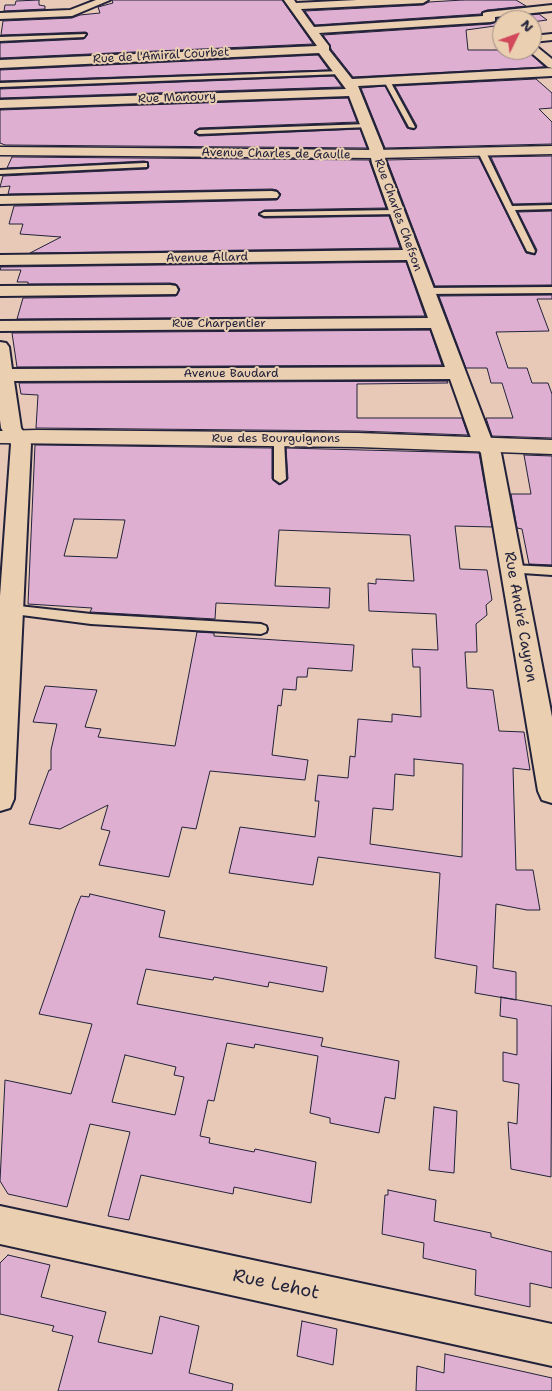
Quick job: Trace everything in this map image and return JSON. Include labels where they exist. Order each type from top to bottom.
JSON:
[{"type":"street","points":[[0,16],[72,13],[106,0]]},
{"type":"street","points":[[292,3],[423,0]]},
{"type":"street","name":"Rue Charles Chefson","points":[[292,3],[352,88],[376,148],[376,154],[426,291],[481,438],[485,444]]},
{"type":"street","points":[[477,6],[492,19]]},
{"type":"street","points":[[311,30],[489,17],[552,8]]},
{"type":"street","name":"Rue de l'Amiral Courbet","points":[[0,64],[323,49]]},
{"type":"street","points":[[542,56],[552,65]]},
{"type":"street","name":"Rue Manoury","points":[[0,104],[352,88],[387,81],[552,72]]},
{"type":"street","name":"Avenue Charles de Gaulle","points":[[0,151],[376,154],[552,150]]},
{"type":"street","points":[[0,200],[272,195]]},
{"type":"street","name":"Avenue Allard","points":[[0,260],[414,256]]},
{"type":"street","points":[[0,292],[170,290]]},
{"type":"street","name":"Rue Charpentier","points":[[0,326],[439,323]]},
{"type":"street","points":[[0,348],[11,428],[8,437],[21,444],[7,598],[0,799]]},
{"type":"street","name":"Avenue Baudard","points":[[4,375],[458,373]]},
{"type":"street","name":"Rue des Bourguignons","points":[[8,437],[279,440],[552,447]]},
{"type":"street","name":"Rue André Cayron","points":[[485,444],[491,453],[552,791]]},
{"type":"street","name":"Rue Lehot","points":[[0,1225],[552,1345]]},
{"type":"lane","points":[[0,39],[84,35]]},
{"type":"lane","points":[[0,85],[341,72]]},
{"type":"lane","points":[[387,81],[412,127]]},
{"type":"lane","points":[[199,132],[367,126]]},
{"type":"lane","points":[[482,152],[531,251]]},
{"type":"lane","points":[[0,172],[144,165]]},
{"type":"lane","points":[[509,208],[552,207]]},
{"type":"lane","points":[[264,214],[397,212]]},
{"type":"lane","points":[[426,291],[552,290]]},
{"type":"lane","points":[[279,440],[280,480]]},
{"type":"lane","points":[[511,569],[552,570]]},
{"type":"lane","points":[[7,598],[90,619],[261,629]]},
{"type":"green space","points":[[183,58],[184,67],[175,68],[176,77],[100,80],[99,62]]},
{"type":"building","points":[[39,0],[39,5],[45,6],[45,9],[4,11],[5,5],[15,5],[16,1]]},
{"type":"building","points":[[112,0],[282,0],[313,44],[0,58],[0,43],[84,39],[88,34],[86,32],[1,35],[3,21],[72,18],[80,15],[100,13],[98,7],[113,3]]},
{"type":"building","points":[[516,0],[526,6],[487,10],[481,14],[315,25],[305,11],[423,5],[429,2]]},
{"type":"building","points":[[491,24],[492,26],[466,30],[468,50],[492,50],[492,60],[537,60],[545,67],[353,77],[331,49],[323,35]]},
{"type":"building","points":[[318,55],[329,70],[0,81],[0,70]]},
{"type":"building","points":[[334,76],[342,87],[0,98],[0,89]]},
{"type":"building","points":[[536,79],[552,93],[552,108],[539,109],[552,122],[552,144],[385,148],[361,88],[385,86],[407,128],[414,130],[417,126],[395,86]]},
{"type":"building","points":[[348,98],[357,122],[199,128],[194,133],[199,136],[360,129],[367,148],[5,145],[0,143],[0,110]]},
{"type":"building","points":[[552,156],[552,203],[513,204],[491,157]]},
{"type":"building","points":[[12,157],[369,160],[386,208],[264,210],[258,215],[264,218],[389,216],[400,248],[30,253],[61,237],[20,234],[23,224],[9,224],[14,206],[277,200],[281,194],[277,190],[272,189],[8,194],[10,186],[0,187],[3,176],[147,169],[149,167],[148,162],[144,161],[7,168]]},
{"type":"building","points":[[479,158],[526,253],[535,255],[537,250],[518,212],[552,211],[552,285],[435,286],[387,160]]},
{"type":"building","points":[[406,262],[425,316],[17,319],[23,298],[176,296],[180,289],[176,284],[170,283],[28,284],[28,282],[17,282],[21,270],[0,270],[1,267]]},
{"type":"building","points":[[552,295],[552,299],[537,299],[549,331],[496,332],[508,368],[527,368],[532,383],[548,383],[552,394],[552,438],[492,436],[486,418],[513,418],[502,383],[491,383],[487,368],[466,368],[439,296]]},
{"type":"building","points":[[430,330],[442,365],[17,367],[12,333]]},
{"type":"building","points":[[447,381],[448,383],[357,384],[357,418],[462,418],[468,435],[358,431],[36,428],[38,395],[21,394],[19,383]]},
{"type":"building","points":[[35,445],[272,448],[272,479],[279,485],[288,479],[286,448],[479,453],[492,527],[455,526],[460,569],[487,570],[492,600],[486,605],[487,615],[476,624],[477,652],[465,652],[467,688],[493,690],[499,731],[524,732],[530,770],[513,768],[516,870],[533,870],[540,910],[527,910],[496,904],[493,968],[516,972],[516,1000],[475,993],[477,966],[435,958],[440,873],[318,857],[313,885],[229,873],[240,827],[315,837],[319,801],[315,801],[318,775],[348,778],[350,756],[355,757],[358,719],[392,722],[392,714],[421,717],[420,667],[413,667],[412,649],[438,650],[436,614],[369,611],[368,583],[376,584],[376,579],[414,581],[410,535],[279,530],[275,586],[330,588],[329,608],[216,603],[215,619],[90,612],[92,608],[28,604]],"holes":[[[74,519],[125,520],[117,558],[64,556]],[[414,759],[463,764],[462,857],[370,844],[373,808],[393,810],[395,774],[414,776]]]},
{"type":"building","points":[[524,455],[552,456],[552,565],[529,564],[522,529],[517,528],[511,494],[531,494]]},
{"type":"building","points":[[197,632],[214,633],[214,636],[354,645],[352,671],[308,668],[307,677],[297,677],[296,690],[283,689],[281,706],[278,705],[272,755],[308,760],[305,780],[210,771],[196,829],[182,827],[169,877],[99,865],[110,831],[101,829],[108,805],[60,829],[29,824],[49,770],[51,770],[51,750],[57,724],[33,722],[45,686],[97,690],[85,727],[101,729],[98,737],[175,746]]},
{"type":"building","points":[[90,894],[165,911],[159,937],[327,967],[323,992],[269,982],[268,987],[214,977],[213,980],[146,969],[137,1004],[323,1038],[321,1046],[399,1061],[395,1099],[385,1097],[379,1133],[330,1123],[330,1118],[310,1113],[318,1056],[255,1044],[254,1048],[227,1043],[214,1101],[208,1100],[200,1136],[210,1138],[209,1143],[254,1152],[255,1149],[316,1162],[311,1203],[234,1187],[233,1194],[141,1175],[129,1220],[108,1216],[130,1132],[90,1124],[67,1207],[8,1194],[0,1181],[5,1080],[71,1094],[92,1024],[39,1014],[81,896],[89,897]],"holes":[[[125,1055],[176,1067],[174,1075],[184,1077],[175,1115],[112,1102]]]},
{"type":"building","points":[[501,997],[552,1006],[551,1177],[511,1169],[508,1122],[517,1124],[519,1084],[503,1081],[503,1052],[517,1055],[517,1019],[500,1016]]},
{"type":"building","points":[[434,1107],[457,1111],[454,1173],[429,1170]]},
{"type":"building","points":[[388,1190],[436,1200],[434,1221],[491,1233],[491,1237],[552,1252],[552,1288],[530,1283],[530,1307],[475,1295],[476,1270],[423,1258],[424,1243],[382,1234],[385,1195],[388,1195]]},
{"type":"building","points":[[8,1255],[50,1265],[41,1297],[106,1312],[98,1342],[152,1354],[160,1316],[199,1326],[189,1373],[233,1384],[232,1391],[58,1391],[73,1336],[52,1331],[54,1326],[0,1314],[0,1263]]},
{"type":"building","points":[[302,1321],[337,1329],[333,1365],[297,1356]]},
{"type":"building","points":[[445,1354],[552,1378],[552,1391],[416,1391],[417,1366],[444,1373]]}]
